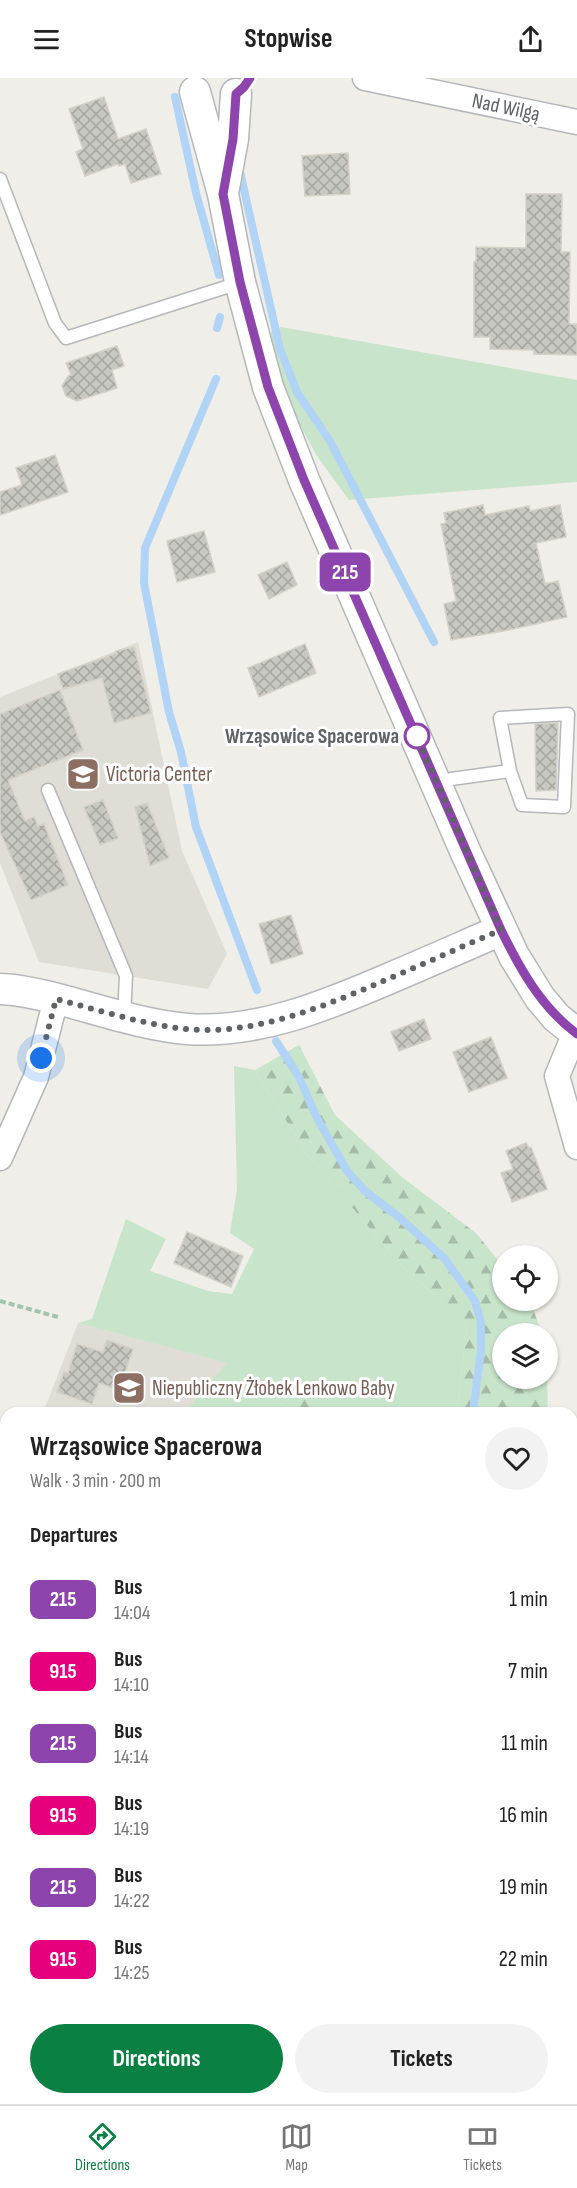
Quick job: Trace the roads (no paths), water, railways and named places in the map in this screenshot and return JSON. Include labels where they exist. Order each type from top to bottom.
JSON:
[{"type":"street","name":"Nad Wilgą","points":[[364,78],[577,122]]},
{"type":"street","points":[[190,85],[204,97],[215,99],[226,98],[243,86]]},
{"type":"street","points":[[190,85],[223,194],[240,282],[268,387],[304,480],[501,930],[540,998],[556,1017],[576,1033],[557,1076],[577,1147]]},
{"type":"street","points":[[223,194],[243,86]]},
{"type":"street","points":[[0,989],[56,999],[185,1029],[217,1030],[266,1023],[349,996],[501,930]]},
{"type":"street","points":[[0,1158],[36,1077],[56,999]]},
{"type":"lane","points":[[0,179],[55,323],[66,338],[240,282]]},
{"type":"lane","points":[[568,714],[564,807],[522,805],[510,771],[500,718],[568,714]]},
{"type":"lane","points":[[437,786],[451,779],[510,771]]},
{"type":"lane","points":[[48,790],[126,976],[124,1016]]},
{"type":"waterway","points":[[175,97],[196,193],[219,275]]},
{"type":"waterway","points":[[240,172],[280,349],[297,392],[330,441],[434,642]]},
{"type":"waterway","points":[[217,328],[220,317]]},
{"type":"waterway","points":[[216,379],[145,548],[144,583],[169,712],[181,752],[196,827],[257,990]]},
{"type":"waterway","points":[[276,1041],[299,1077],[316,1116],[347,1171],[365,1191],[400,1218],[445,1259],[475,1301],[481,1322],[481,1350],[474,1407]]},
{"type":"place","name":"Wrząsowice Spacerowa","points":[[417,736]]},
{"type":"place","name":"Victoria Center","points":[[83,774]]},
{"type":"place","name":"Niepubliczny Żłobek Lenkowo Baby","points":[[129,1388]]}]
